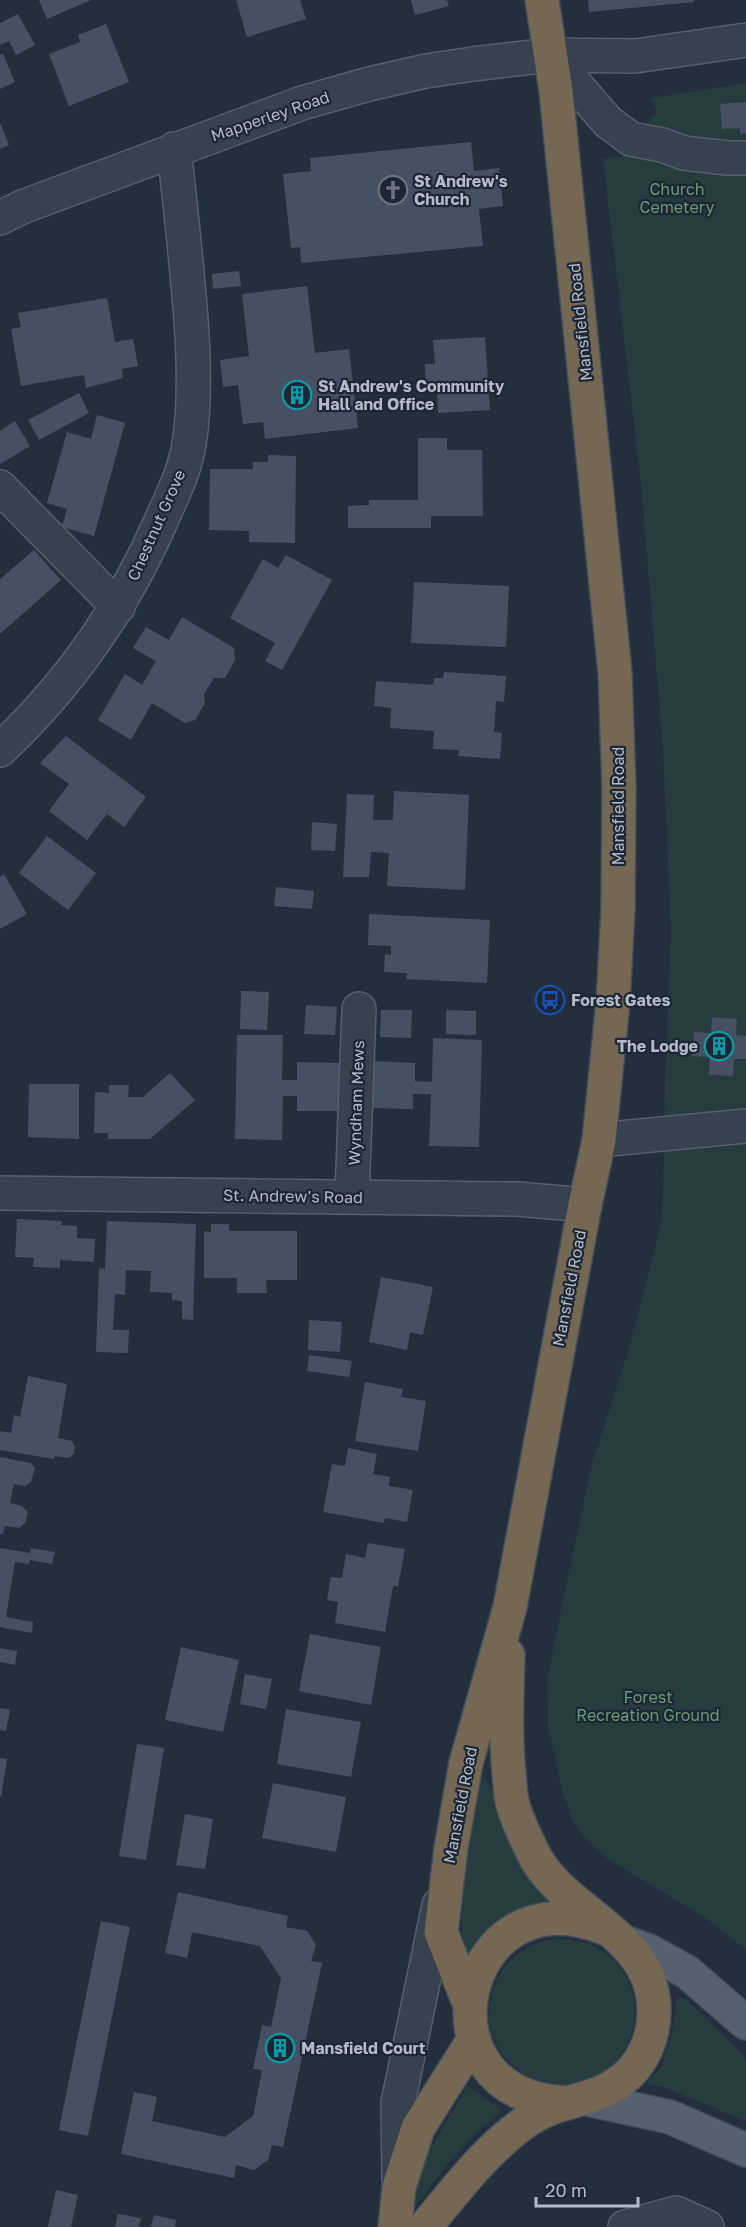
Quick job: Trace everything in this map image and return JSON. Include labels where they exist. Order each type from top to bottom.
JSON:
[{"type":"highway","name":"Mansfield Road","points":[[469,2003],[441,1932],[451,1848],[466,1763],[510,1607],[599,1140],[613,1002],[618,909],[619,788],[615,674],[566,184],[556,92],[542,0]]},
{"type":"highway","name":"Mansfield Road","points":[[425,2227],[470,2171],[492,2149],[530,2118],[610,2089],[626,2077],[645,2050],[651,2034],[654,2011],[652,1989],[642,1964],[615,1935],[553,1881],[533,1853],[512,1803],[506,1742],[510,1607]]},
{"type":"highway","name":"Mansfield Road","points":[[578,2101],[549,2102],[531,2098],[512,2088],[488,2066],[474,2039],[470,2024],[469,2003],[472,1985],[491,1950],[507,1935],[521,1927],[545,1920],[570,1918],[588,1921],[615,1935]]},
{"type":"highway","points":[[395,2227],[399,2187],[418,2128],[474,2039]]},
{"type":"main road","points":[[615,1935],[687,1972],[746,2023]]},
{"type":"main road","points":[[578,2101],[670,2117],[746,2150]]},
{"type":"street","name":"Mapperley Road","points":[[0,218],[22,207],[174,149],[303,103],[369,84],[436,70],[550,56],[635,56],[746,40]]},
{"type":"street","points":[[550,56],[608,122],[631,139],[662,145],[684,153],[746,158]]},
{"type":"street","name":"Chestnut Grove","points":[[0,750],[60,688],[118,606],[147,554],[178,484],[189,445],[194,384],[189,290],[174,149]]},
{"type":"street","points":[[0,486],[118,606]]},
{"type":"street","name":"Wyndham Mews","points":[[352,1196],[359,1009]]},
{"type":"street","points":[[599,1140],[746,1126]]},
{"type":"street","name":"St. Andrew's Road","points":[[0,1192],[517,1199],[585,1205]]},
{"type":"street","points":[[399,2187],[398,2103],[451,1848]]},
{"type":"street","points":[[626,2227],[676,2212],[707,2227]]},
{"type":"green space","name":"Forest Recreation Ground","points":[[746,83],[746,1950],[706,1918],[608,1859],[584,1837],[572,1819],[562,1789],[548,1726],[547,1681],[592,1464],[628,1352],[661,1226],[664,1162],[671,930],[663,748],[641,484],[603,159],[623,156],[631,139],[657,112],[651,98]]},
{"type":"green space","points":[[479,1774],[490,1786],[500,1823],[515,1855],[527,1875],[549,1902],[547,1909],[474,1958],[466,1959],[461,1940],[464,1868]]},
{"type":"green space","points":[[562,1939],[590,1945],[613,1961],[629,1984],[635,2012],[629,2040],[613,2063],[590,2079],[562,2085],[534,2079],[511,2063],[495,2040],[489,2012],[495,1984],[511,1961],[534,1945]]},
{"type":"green space","points":[[677,1997],[685,1998],[746,2058],[746,2121],[663,2087],[648,2084],[648,2079],[660,2069],[671,2038]]},
{"type":"green space","points":[[467,2086],[500,2109],[500,2113],[473,2136],[405,2218],[432,2146]]},
{"type":"building","points":[[39,0],[91,0],[47,19]]},
{"type":"building","points":[[236,0],[300,0],[306,19],[247,37]]},
{"type":"building","points":[[411,0],[447,0],[449,6],[415,15]]},
{"type":"building","points":[[588,0],[694,0],[694,2],[589,12]]},
{"type":"building","points":[[18,14],[35,45],[16,55],[9,41],[0,45],[0,23]]},
{"type":"building","points":[[106,24],[129,82],[69,106],[49,54],[80,42],[78,35]]},
{"type":"building","points":[[3,54],[15,82],[0,89],[0,55]]},
{"type":"building","points":[[746,102],[746,133],[740,134],[740,128],[722,129],[720,104]]},
{"type":"building","points":[[0,123],[9,145],[0,149]]},
{"type":"building","name":"St Andrew's Church","points":[[471,142],[474,171],[499,168],[503,206],[479,209],[483,246],[301,263],[300,247],[291,248],[283,174],[311,171],[310,158]]},
{"type":"building","points":[[239,271],[241,286],[213,289],[212,274]]},
{"type":"building","points":[[307,286],[315,353],[349,349],[358,428],[265,439],[263,422],[243,424],[238,385],[223,387],[220,360],[249,356],[242,294]]},
{"type":"building","points":[[107,298],[115,342],[133,339],[138,366],[122,369],[123,378],[86,388],[84,375],[21,386],[11,329],[21,327],[18,313]]},
{"type":"building","points":[[485,337],[490,410],[438,413],[437,386],[426,387],[425,364],[435,364],[433,340]]},
{"type":"building","points":[[79,393],[89,413],[39,440],[28,420]]},
{"type":"building","points":[[97,415],[125,423],[94,536],[62,527],[67,509],[47,503],[67,432],[91,439]]},
{"type":"building","points":[[15,421],[30,446],[0,464],[0,431]]},
{"type":"building","points":[[418,438],[447,438],[447,450],[482,450],[483,516],[431,516],[431,528],[348,528],[348,506],[369,505],[369,500],[418,500]]},
{"type":"building","points":[[268,455],[296,456],[295,543],[249,542],[249,531],[209,530],[210,469],[253,469],[253,462],[268,462]]},
{"type":"building","points":[[34,550],[61,580],[0,634],[0,579]]},
{"type":"building","points":[[286,555],[332,580],[282,670],[265,661],[275,643],[230,618],[263,559],[278,568]]},
{"type":"building","points":[[414,582],[509,586],[506,647],[411,643]]},
{"type":"building","points":[[182,617],[234,648],[235,660],[225,678],[214,678],[204,694],[205,703],[195,720],[185,723],[152,703],[131,740],[98,720],[125,674],[142,685],[156,661],[133,648],[146,627],[169,640]]},
{"type":"building","points":[[444,672],[506,676],[504,702],[496,701],[494,732],[502,733],[500,759],[458,756],[459,750],[433,749],[434,731],[390,728],[391,708],[374,706],[376,681],[433,685],[434,678],[443,678]]},
{"type":"building","points":[[66,736],[146,797],[124,827],[107,814],[87,840],[49,811],[69,784],[40,763]]},
{"type":"building","points":[[394,791],[469,795],[465,890],[387,886],[389,853],[371,852],[369,877],[343,877],[347,794],[374,795],[373,820],[393,820]]},
{"type":"building","points":[[312,822],[337,824],[335,851],[311,850]]},
{"type":"building","points":[[47,836],[96,873],[68,910],[19,873]]},
{"type":"building","points":[[4,874],[27,914],[0,929],[0,877]]},
{"type":"building","points":[[276,887],[314,891],[312,909],[274,906]]},
{"type":"building","points":[[369,914],[490,920],[487,983],[406,979],[407,973],[384,972],[385,954],[391,955],[391,946],[368,945]]},
{"type":"building","points":[[241,991],[269,992],[267,1030],[240,1029]]},
{"type":"building","points":[[306,1005],[337,1007],[335,1035],[304,1034]]},
{"type":"building","points":[[381,1010],[412,1010],[411,1038],[380,1037]]},
{"type":"building","points":[[446,1010],[476,1011],[476,1035],[446,1034]]},
{"type":"building","name":"The Lodge","points":[[712,1017],[737,1019],[736,1035],[746,1036],[746,1059],[734,1059],[733,1076],[709,1075],[710,1057],[692,1056],[694,1032],[711,1033]]},
{"type":"building","points":[[237,1035],[283,1035],[282,1080],[297,1080],[297,1062],[339,1063],[338,1111],[297,1111],[297,1096],[283,1096],[282,1140],[235,1139]]},
{"type":"building","points":[[433,1038],[482,1040],[479,1147],[429,1146],[431,1094],[413,1094],[413,1109],[369,1108],[371,1061],[415,1063],[415,1081],[432,1082]]},
{"type":"building","points":[[170,1073],[195,1100],[150,1139],[108,1139],[108,1133],[94,1133],[95,1092],[109,1093],[109,1085],[129,1085],[128,1097],[143,1097]]},
{"type":"building","points":[[29,1084],[79,1084],[79,1139],[28,1137]]},
{"type":"building","points":[[17,1219],[62,1221],[61,1225],[77,1226],[77,1238],[95,1239],[94,1262],[60,1260],[60,1268],[33,1267],[34,1258],[15,1257]]},
{"type":"building","points":[[107,1221],[196,1224],[193,1320],[182,1319],[182,1301],[172,1300],[172,1293],[150,1292],[151,1271],[126,1270],[125,1295],[115,1294],[113,1330],[129,1330],[128,1353],[96,1352],[99,1268],[105,1269]]},
{"type":"building","points":[[211,1224],[229,1224],[229,1231],[297,1231],[297,1280],[266,1280],[267,1293],[237,1293],[237,1278],[204,1278],[204,1231],[211,1232]]},
{"type":"building","points":[[381,1277],[433,1287],[423,1335],[410,1332],[407,1350],[369,1342]]},
{"type":"building","points":[[309,1320],[342,1322],[340,1352],[308,1350]]},
{"type":"building","points":[[309,1355],[352,1361],[349,1377],[307,1371]]},
{"type":"building","points":[[28,1376],[67,1384],[58,1438],[72,1441],[75,1447],[74,1454],[68,1458],[55,1456],[54,1459],[0,1450],[0,1431],[11,1433],[14,1415],[20,1417]]},
{"type":"building","points":[[365,1382],[403,1389],[401,1397],[426,1401],[418,1451],[355,1441]]},
{"type":"building","points":[[348,1448],[377,1454],[373,1474],[390,1477],[389,1486],[413,1490],[407,1522],[385,1518],[384,1523],[323,1512],[332,1464],[345,1466]]},
{"type":"building","points":[[0,1457],[31,1463],[35,1468],[31,1482],[25,1486],[14,1484],[10,1503],[22,1506],[28,1512],[25,1523],[19,1528],[5,1526],[3,1534],[0,1534]]},
{"type":"building","points":[[368,1543],[405,1549],[398,1586],[393,1586],[385,1632],[335,1623],[338,1602],[327,1600],[331,1577],[342,1578],[346,1554],[365,1558]]},
{"type":"building","points":[[0,1548],[30,1553],[31,1548],[55,1552],[52,1564],[30,1560],[29,1564],[15,1562],[6,1617],[33,1622],[32,1633],[0,1627]]},
{"type":"building","points":[[310,1634],[381,1647],[371,1705],[299,1691]]},
{"type":"building","points":[[181,1647],[239,1660],[223,1732],[165,1720]]},
{"type":"building","points":[[0,1648],[17,1651],[15,1665],[0,1662]]},
{"type":"building","points":[[245,1674],[272,1679],[266,1709],[240,1704]]},
{"type":"building","points":[[0,1708],[10,1710],[6,1731],[0,1730]]},
{"type":"building","points":[[286,1709],[361,1722],[351,1777],[277,1764]]},
{"type":"building","points":[[137,1744],[164,1748],[146,1860],[119,1856]]},
{"type":"building","points":[[0,1758],[7,1759],[1,1797],[0,1797]]},
{"type":"building","points":[[273,1783],[346,1797],[336,1852],[262,1838]]},
{"type":"building","points":[[185,1814],[213,1819],[205,1869],[176,1865]]},
{"type":"building","name":"Mansfield Court","points":[[178,1892],[288,1916],[286,1927],[307,1931],[316,1945],[311,1961],[322,1963],[283,2147],[272,2145],[268,2160],[254,2170],[236,2165],[234,2178],[121,2154],[134,2092],[157,2097],[152,2121],[225,2137],[253,2116],[262,2070],[253,2069],[262,2025],[271,2027],[281,1978],[260,1946],[192,1932],[187,1958],[165,1953]]},
{"type":"building","points":[[101,1921],[130,1927],[88,2136],[59,2130]]},
{"type":"building","points":[[56,2190],[78,2195],[71,2227],[48,2227]]},
{"type":"building","points":[[118,2214],[141,2218],[139,2227],[115,2227]]},
{"type":"building","points":[[154,2215],[176,2220],[175,2227],[151,2227]]},
{"type":"place","name":"St Andrew's Church","points":[[393,190]]},
{"type":"place","name":"St Andrew's Community Hall and Office","points":[[297,395]]},
{"type":"place","name":"Forest Gates","points":[[550,1000]]},
{"type":"place","name":"The Lodge","points":[[719,1046]]},
{"type":"place","name":"Mansfield Court","points":[[280,2048]]},
{"type":"park label","name":"Church Cemetery","points":[[677,198]]}]
